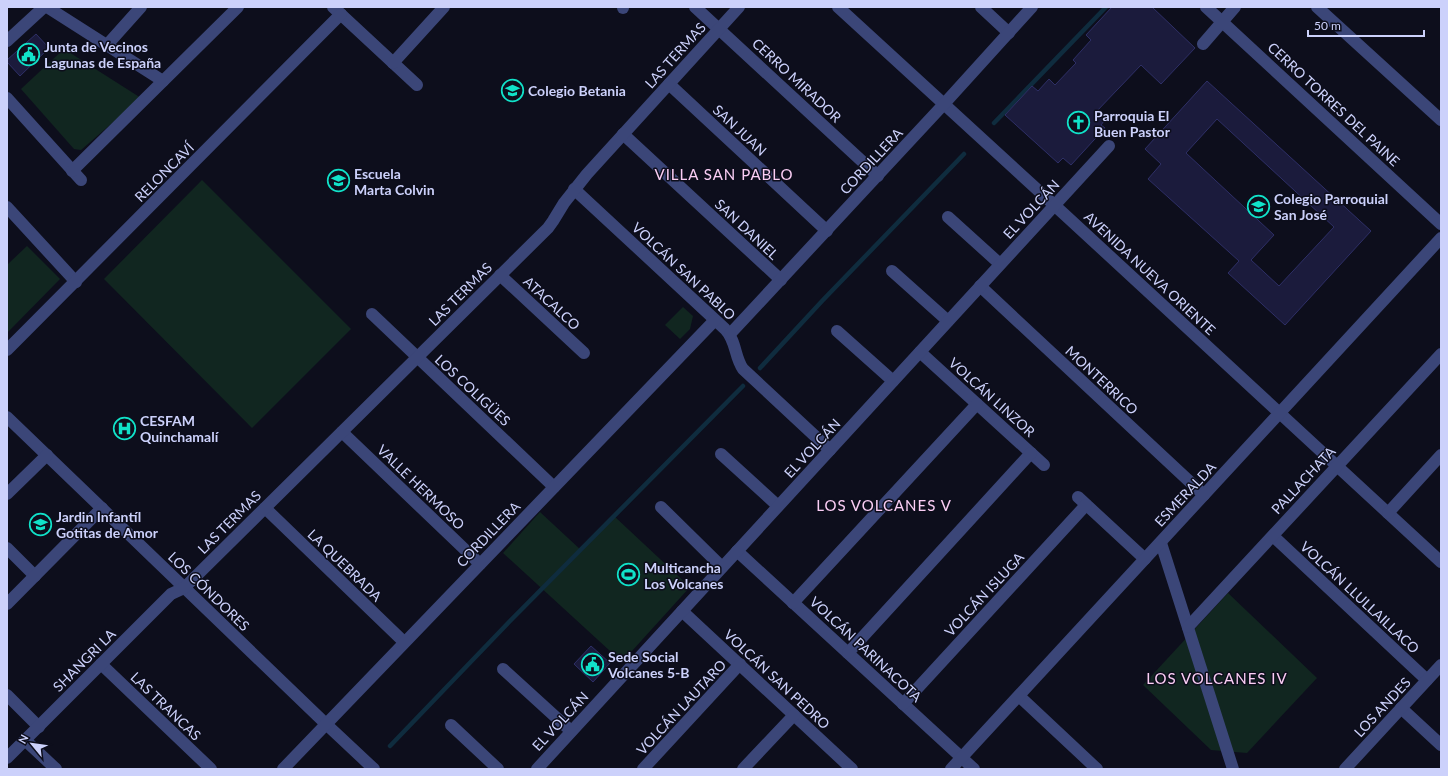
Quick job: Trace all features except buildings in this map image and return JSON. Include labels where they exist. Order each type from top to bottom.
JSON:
[{"type":"street","points":[[7,40],[44,7]]},
{"type":"street","points":[[47,7],[163,81]]},
{"type":"street","points":[[107,45],[141,7]]},
{"type":"street","points":[[72,171],[238,7]]},
{"type":"street","points":[[393,62],[444,7]]},
{"type":"street","name":"CERRO MIRADOR","points":[[695,7],[878,176]]},
{"type":"street","name":"LAS TERMAS","points":[[184,588],[418,358],[551,224],[574,189],[739,7]]},
{"type":"street","name":"AVENIDA NUEVA ORIENTE","points":[[838,7],[1440,560]]},
{"type":"street","points":[[981,7],[1009,33]]},
{"type":"street","name":"CORDILLERA","points":[[730,334],[878,176],[1032,7]]},
{"type":"street","name":"CERRO TORRES DEL PAINE","points":[[1206,7],[1441,224]]},
{"type":"street","points":[[1203,44],[1235,7]]},
{"type":"street","points":[[1317,7],[1441,120]]},
{"type":"street","points":[[335,9],[417,85]]},
{"type":"street","name":"RELONCAVÍ","points":[[7,350],[76,282],[335,9]]},
{"type":"street","name":"SAN JUAN","points":[[669,84],[827,231]]},
{"type":"street","points":[[7,98],[81,180]]},
{"type":"street","name":"SAN DANIEL","points":[[623,134],[781,280]]},
{"type":"street","name":"EL VOLCÁN","points":[[537,769],[1109,146]]},
{"type":"street","name":"VOLCÁN SAN PABLO","points":[[574,189],[730,334],[735,344],[738,359],[743,369],[830,450]]},
{"type":"street","points":[[7,207],[76,282]]},
{"type":"street","points":[[948,217],[1000,264]]},
{"type":"street","name":"ESMERALDA","points":[[951,769],[1441,238]]},
{"type":"street","points":[[892,271],[948,321]]},
{"type":"street","name":"ATACALCO","points":[[500,275],[584,353]]},
{"type":"street","name":"MONTERRICO","points":[[980,286],[1204,495]]},
{"type":"street","name":"LOS COLIGÜES","points":[[372,314],[554,487]]},
{"type":"street","name":"CORDILLERA","points":[[283,769],[715,320]]},
{"type":"street","points":[[837,331],[893,381]]},
{"type":"street","name":"VOLCÁN LINZOR","points":[[920,352],[1044,465]]},
{"type":"street","name":"PALLACHATA","points":[[1188,627],[1441,354]]},
{"type":"street","points":[[793,603],[977,404]]},
{"type":"street","name":"LOS CÓNDORES","points":[[7,417],[374,769]]},
{"type":"street","name":"VALLE HERMOSO","points":[[342,432],[480,564]]},
{"type":"street","points":[[848,653],[1031,453]]},
{"type":"street","points":[[721,454],[778,506]]},
{"type":"street","points":[[7,494],[47,455]]},
{"type":"street","points":[[1388,513],[1441,455]]},
{"type":"street","name":"VOLCÁN ISLUGA","points":[[903,704],[1082,501],[1145,559]]},
{"type":"street","points":[[661,507],[722,567]]},
{"type":"street","points":[[7,604],[102,508]]},
{"type":"street","name":"LA QUEBRADA","points":[[265,508],[404,642]]},
{"type":"street","name":"VOLCÁN LLULLAILLACO","points":[[1273,536],[1427,680]]},
{"type":"street","points":[[1161,543],[1233,769]]},
{"type":"street","points":[[7,548],[35,576]]},
{"type":"street","name":"VOLCÁN PARINACOTA","points":[[737,551],[974,769]]},
{"type":"street","name":"SHANGRI LA","points":[[7,758],[171,594],[184,588]]},
{"type":"street","name":"VOLCÁN SAN PEDRO","points":[[682,610],[852,769]]},
{"type":"street","name":"LAS TRANCAS","points":[[101,664],[211,769]]},
{"type":"street","name":"VOLCÁN LAUTARO","points":[[644,769],[740,664]]},
{"type":"street","name":"LOS ANDES","points":[[1351,767],[1401,708],[1441,665]]},
{"type":"street","points":[[503,669],[571,731]]},
{"type":"street","points":[[7,695],[39,727]]},
{"type":"street","points":[[1019,696],[1098,769]]},
{"type":"street","points":[[1401,708],[1441,745]]},
{"type":"street","points":[[743,769],[794,715]]},
{"type":"street","points":[[451,725],[498,769]]},
{"type":"street","points":[[25,740],[56,769]]},
{"type":"green space","points":[[64,49],[141,98],[81,150],[74,149],[21,89]]},
{"type":"green space","points":[[202,180],[351,329],[252,428],[104,279]]},
{"type":"green space","points":[[27,246],[60,279],[7,333],[7,265]]},
{"type":"green space","points":[[683,307],[693,316],[690,329],[680,339],[665,325]]},
{"type":"green space","points":[[540,512],[582,551],[614,516],[690,587],[622,662],[503,553]]},
{"type":"green space","points":[[1228,593],[1317,678],[1247,753],[1211,750],[1143,685]]},
{"type":"waterway","points":[[994,123],[1106,7]]},
{"type":"waterway","points":[[760,368],[823,300],[964,154]]},
{"type":"waterway","points":[[390,746],[510,621],[743,386]]},
{"type":"place","name":"Junta de Vecinos Lagunas de España","points":[[28,54]]},
{"type":"place","name":"Colegio Betania","points":[[512,90]]},
{"type":"place","name":"Parroquia El Buen Pastor","points":[[1079,123]]},
{"type":"place","name":"Escuela Marta Colvin","points":[[338,181]]},
{"type":"place","name":"Colegio Parroquial San José","points":[[1259,206]]},
{"type":"place","name":"CESFAM Quinchamalí","points":[[124,428]]},
{"type":"place","name":"Jardin Infantíl Gotitas de Amor","points":[[40,524]]},
{"type":"place","name":"Multicancha Los Volcanes","points":[[629,575]]},
{"type":"place","name":"Sede Social Volcanes 5-B","points":[[592,664]]},
{"type":"district","name":"VILLA SAN PABLO","points":[[724,174]]},
{"type":"district","name":"LOS VOLCANES V","points":[[884,505]]},
{"type":"district","name":"LOS VOLCANES IV","points":[[1217,678]]}]
